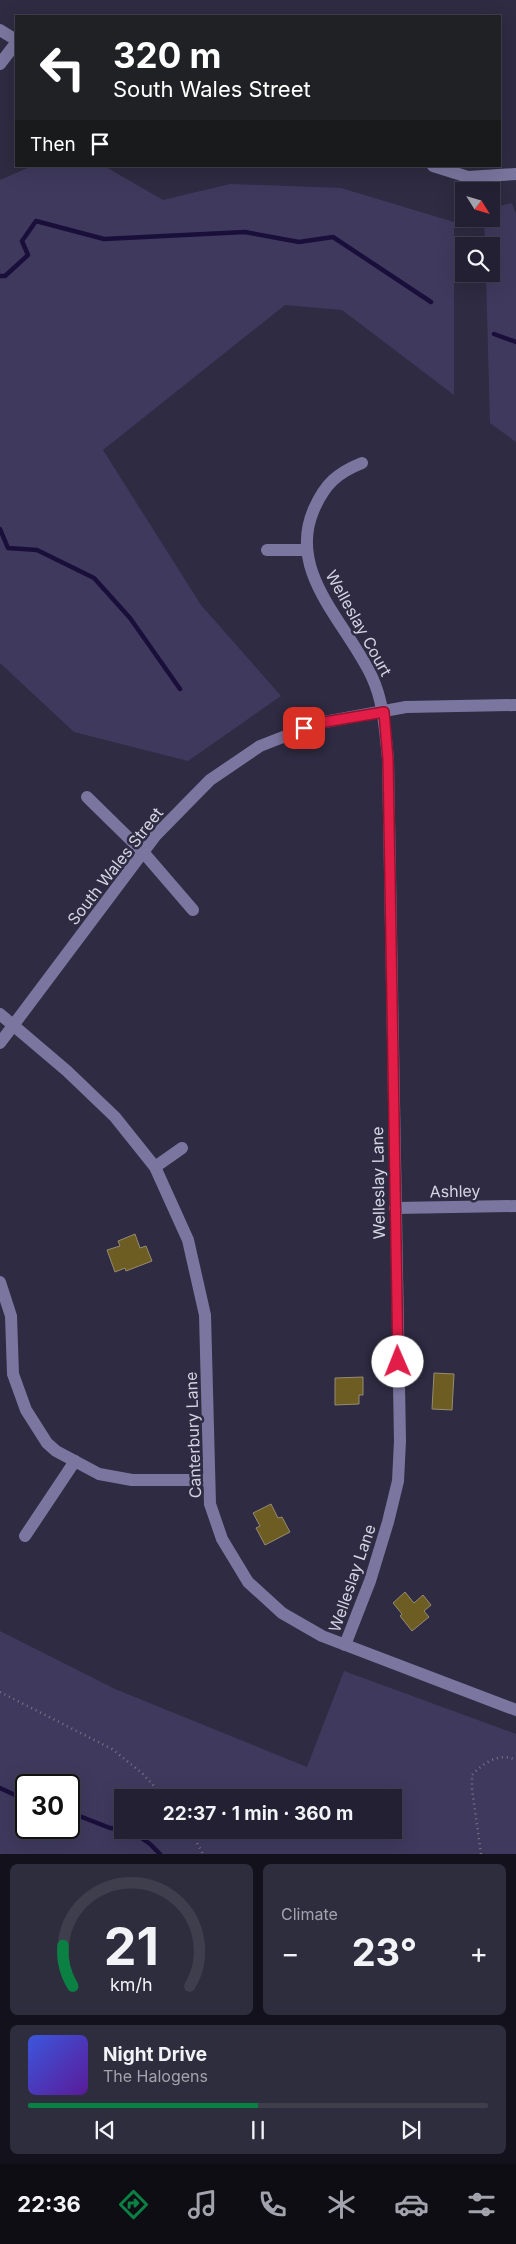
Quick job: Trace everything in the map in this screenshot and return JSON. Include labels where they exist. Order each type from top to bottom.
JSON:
[{"type":"street","points":[[0,30],[15,40]]},
{"type":"street","points":[[0,64],[15,42]]},
{"type":"street","points":[[436,167],[468,177],[516,174]]},
{"type":"street","name":"Welleslay Court","points":[[362,463],[344,470],[330,481],[316,503],[309,521],[306,550],[317,584],[328,605],[362,655],[384,712]]},
{"type":"street","points":[[267,550],[306,550]]},
{"type":"street","name":"South Wales Street","points":[[0,1043],[156,835],[210,780],[260,746],[319,723],[406,707],[516,705]]},
{"type":"street","name":"Welleslay Lane","points":[[345,1645],[370,1581],[398,1481],[400,1441],[388,759],[384,712]]},
{"type":"street","points":[[87,797],[143,852],[193,910]]},
{"type":"street","name":"Canterbury Lane","points":[[0,1014],[67,1071],[115,1117],[156,1167],[188,1240],[205,1315],[210,1422],[208,1480],[210,1504],[222,1539],[248,1582],[264,1598],[301,1626],[345,1645],[516,1710]]},
{"type":"street","points":[[156,1167],[182,1148]]},
{"type":"street","name":"Ashley","points":[[395,1208],[516,1206]]},
{"type":"street","points":[[0,1282],[11,1316],[13,1374],[26,1410],[47,1443],[56,1451],[99,1474],[132,1480],[208,1480]]},
{"type":"street","points":[[25,1536],[75,1461]]},
{"type":"path","points":[[0,1692],[112,1749],[142,1773],[157,1789]]},
{"type":"path","points":[[481,1854],[472,1789],[472,1775],[489,1760],[499,1758],[516,1760]]},
{"type":"path","points":[[195,1839],[203,1854]]},
{"type":"shaded area","points":[[30,167],[106,167],[163,200],[230,184],[341,188],[454,222],[454,395],[342,310],[285,305],[103,450],[201,605],[281,696],[188,761],[74,732],[0,663],[0,180]]},
{"type":"shaded area","points":[[512,203],[516,214],[516,442],[490,423],[486,282],[500,282],[500,237],[485,237],[484,228],[500,228],[500,206]]},
{"type":"shaded area","points":[[0,1631],[115,1689],[307,1767],[344,1671],[516,1734],[516,1854],[0,1854]]},
{"type":"building","points":[[135,1234],[140,1248],[146,1246],[152,1261],[126,1271],[125,1268],[115,1272],[107,1250],[120,1246],[118,1241]]},
{"type":"building","points":[[434,1373],[454,1374],[452,1410],[432,1409]]},
{"type":"building","points":[[363,1377],[363,1395],[359,1395],[359,1404],[335,1405],[335,1378]]},
{"type":"building","points":[[271,1504],[278,1518],[282,1517],[290,1532],[265,1545],[256,1528],[260,1526],[253,1513]]},
{"type":"building","points":[[405,1592],[414,1603],[423,1595],[431,1605],[424,1611],[429,1617],[412,1631],[400,1616],[402,1614],[393,1603]]},
{"type":"waterway","points":[[0,276],[5,276],[28,255],[22,241],[36,221],[104,239],[245,232],[299,242],[333,237],[431,302]]},
{"type":"waterway","points":[[494,334],[516,342]]},
{"type":"waterway","points":[[0,529],[8,548],[37,550],[94,578],[130,618],[180,689]]},
{"type":"waterway","points":[[0,1788],[15,1795]]},
{"type":"waterway","points":[[80,1816],[114,1828]]},
{"type":"waterway","points":[[143,1839],[160,1854]]},
{"type":"route","points":[[304,728],[319,723],[384,712],[388,759],[392,1096],[398,1362]]}]
